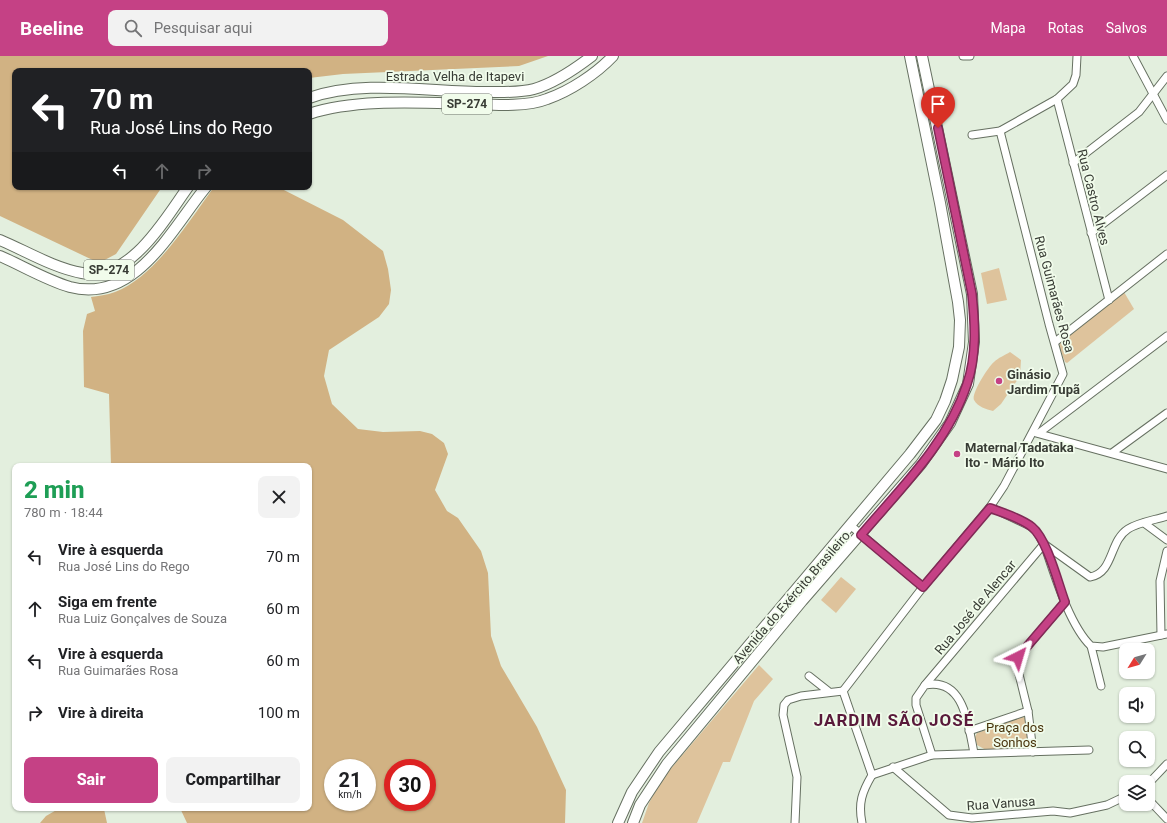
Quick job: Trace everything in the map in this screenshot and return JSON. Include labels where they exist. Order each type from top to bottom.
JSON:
[{"type":"main road","name":"Estrada Velha de Itapevi","points":[[312,97],[358,89],[472,92],[533,89],[574,70],[592,56]]},
{"type":"main road","name":"Estrada Velha de Itapevi","points":[[312,113],[350,105],[496,105],[546,100],[566,90],[612,56]]},
{"type":"main road","name":"Avenida do Exército Brasileiro","points":[[618,823],[632,792],[659,752],[850,525],[936,420],[952,380],[959,347],[958,302],[910,56]]},
{"type":"main road","name":"Avenida do Exército Brasileiro","points":[[632,823],[640,805],[666,764],[802,601],[861,535],[939,440],[950,423],[965,390],[972,362],[974,318],[972,294],[922,56]]},
{"type":"main road","name":"SP-274","points":[[0,240],[61,266],[82,273],[95,274],[108,271],[123,264],[138,252],[152,237],[186,190]]},
{"type":"main road","name":"SP-274","points":[[0,256],[69,287],[84,290],[98,290],[124,280],[139,269],[172,234],[204,190]]},
{"type":"street","points":[[972,135],[1000,131],[1057,99],[1073,84],[1076,75],[1077,56]]},
{"type":"street","points":[[1133,56],[1167,120]]},
{"type":"street","points":[[1073,163],[1139,112],[1167,76]]},
{"type":"street","name":"Rua Castro Alves","points":[[1057,99],[1109,300]]},
{"type":"street","name":"Rua Guimarães Rosa","points":[[843,691],[923,587],[990,508],[1036,432],[1064,374],[1000,131]]},
{"type":"street","points":[[1091,234],[1167,175]]},
{"type":"street","points":[[1055,342],[1167,254]]},
{"type":"street","points":[[1036,432],[1167,336]]},
{"type":"street","points":[[1112,453],[1167,414]]},
{"type":"street","points":[[1036,432],[1167,469]]},
{"type":"street","points":[[990,508],[1030,526],[1036,531],[1044,544],[1065,602],[1083,637],[1091,646],[1101,686]]},
{"type":"street","points":[[1044,544],[1056,551],[1082,573],[1090,576],[1097,575],[1103,570],[1121,536],[1128,529],[1167,516]]},
{"type":"street","points":[[1144,523],[1167,540]]},
{"type":"street","points":[[850,525],[923,587]]},
{"type":"street","name":"Rua José de Alencar","points":[[932,755],[916,705],[916,698],[925,685],[1044,544]]},
{"type":"street","points":[[1091,646],[1103,647],[1164,635],[1160,581],[1167,551]]},
{"type":"street","points":[[1033,752],[1028,711],[1016,662],[1018,657],[1065,602]]},
{"type":"street","points":[[809,676],[828,691]]},
{"type":"street","points":[[925,685],[939,683],[955,691],[969,731],[974,753]]},
{"type":"street","points":[[795,823],[797,777],[782,710],[788,700],[828,691],[843,691],[872,775]]},
{"type":"street","points":[[969,731],[1028,711]]},
{"type":"street","points":[[862,823],[860,801],[862,791],[872,775],[893,767],[932,755],[1089,750]]},
{"type":"street","points":[[1155,777],[1167,764]]},
{"type":"street","name":"Rua Vanusa","points":[[893,767],[949,815],[960,818],[1053,811],[1070,813],[1107,805],[1119,799]]},
{"type":"street","points":[[1155,806],[1167,819]]},
{"type":"green space","points":[[999,268],[1007,300],[987,304],[981,273]]},
{"type":"green space","points":[[1124,292],[1134,309],[1067,363],[1065,362],[1059,346],[1061,340]]},
{"type":"green space","name":"Ginásio Jardim Tupã","points":[[1010,352],[1021,360],[1020,376],[1001,404],[993,411],[982,407],[974,400],[977,387],[991,365],[997,359]]},
{"type":"green space","points":[[841,577],[856,589],[836,613],[821,600]]},
{"type":"green space","points":[[759,665],[773,679],[754,701],[730,762],[723,762],[697,823],[642,823],[649,803],[662,779]]},
{"type":"green space","name":"Praça dos Sonhos","points":[[1023,717],[1026,718],[1031,746],[1028,749],[986,750],[977,745],[975,737],[977,733]]},
{"type":"shaded area","points":[[0,56],[548,56],[519,66],[343,74],[312,78],[312,68],[12,68],[12,190],[160,190],[116,254],[99,263],[0,216]]},
{"type":"shaded area","points":[[212,190],[284,190],[343,220],[383,251],[388,269],[391,290],[389,304],[379,317],[329,350],[324,376],[332,404],[358,429],[383,432],[420,431],[432,434],[444,443],[448,454],[435,490],[447,511],[458,518],[481,551],[488,573],[491,636],[501,666],[537,727],[566,790],[565,823],[187,823],[181,811],[312,811],[312,463],[111,463],[109,394],[84,387],[83,331],[87,314],[95,311],[91,297],[106,295],[130,285],[144,274],[170,247]]},
{"type":"shaded area","points":[[55,811],[104,811],[107,823],[40,823],[46,816]]},
{"type":"place","name":"Ginásio Jardim Tupã","points":[[999,381]]},
{"type":"place","name":"Maternal Tadataka Ito - Mário Ito","points":[[957,454]]},
{"type":"district","name":"JARDIM SÃO JOSÉ","points":[[894,720]]},
{"type":"route","points":[[938,128],[972,294],[974,342],[968,384],[950,423],[939,440],[921,464],[861,535],[923,587],[990,508],[1030,526],[1040,536],[1044,544],[1065,602],[1018,657]]}]
